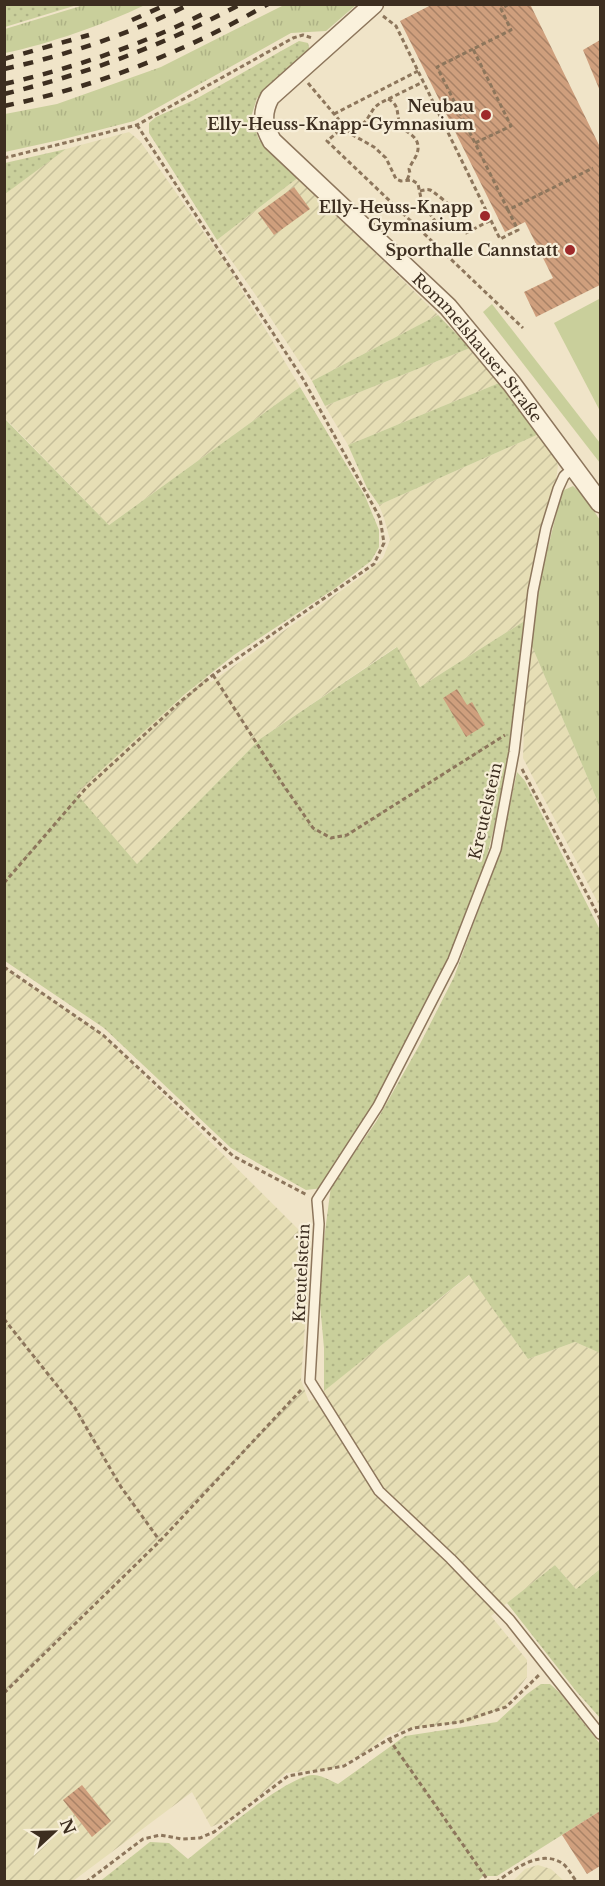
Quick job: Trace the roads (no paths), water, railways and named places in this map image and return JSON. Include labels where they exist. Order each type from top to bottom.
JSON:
[{"type":"street","name":"Rommelshauser Straße","points":[[373,6],[270,98],[264,108],[263,117],[266,130],[272,141],[448,307],[512,384],[600,503]]},
{"type":"lane","name":"Kreutelstein","points":[[574,467],[564,476],[558,489],[546,528],[533,591],[514,752],[496,849],[453,960],[378,1106],[317,1200],[319,1224],[310,1381],[379,1491],[452,1559],[510,1620],[600,1734]]},
{"type":"railway","points":[[132,20],[168,4]]},
{"type":"railway","points":[[4,69],[99,42],[190,4]]},
{"type":"railway","points":[[4,94],[66,77],[155,45],[241,4]]},
{"type":"railway","points":[[4,106],[73,89],[140,66],[206,37],[268,4]]},
{"type":"railway","points":[[4,84],[56,71],[107,54],[205,13]]},
{"type":"railway","points":[[4,59],[89,35]]},
{"type":"place","name":"Neubau Elly-Heuss-Knapp-Gymnasium","points":[[486,115]]},
{"type":"place","name":"Elly-Heuss-Knapp Gymnasium","points":[[485,216]]},
{"type":"place","name":"Sporthalle Cannstatt","points":[[570,250]]}]
